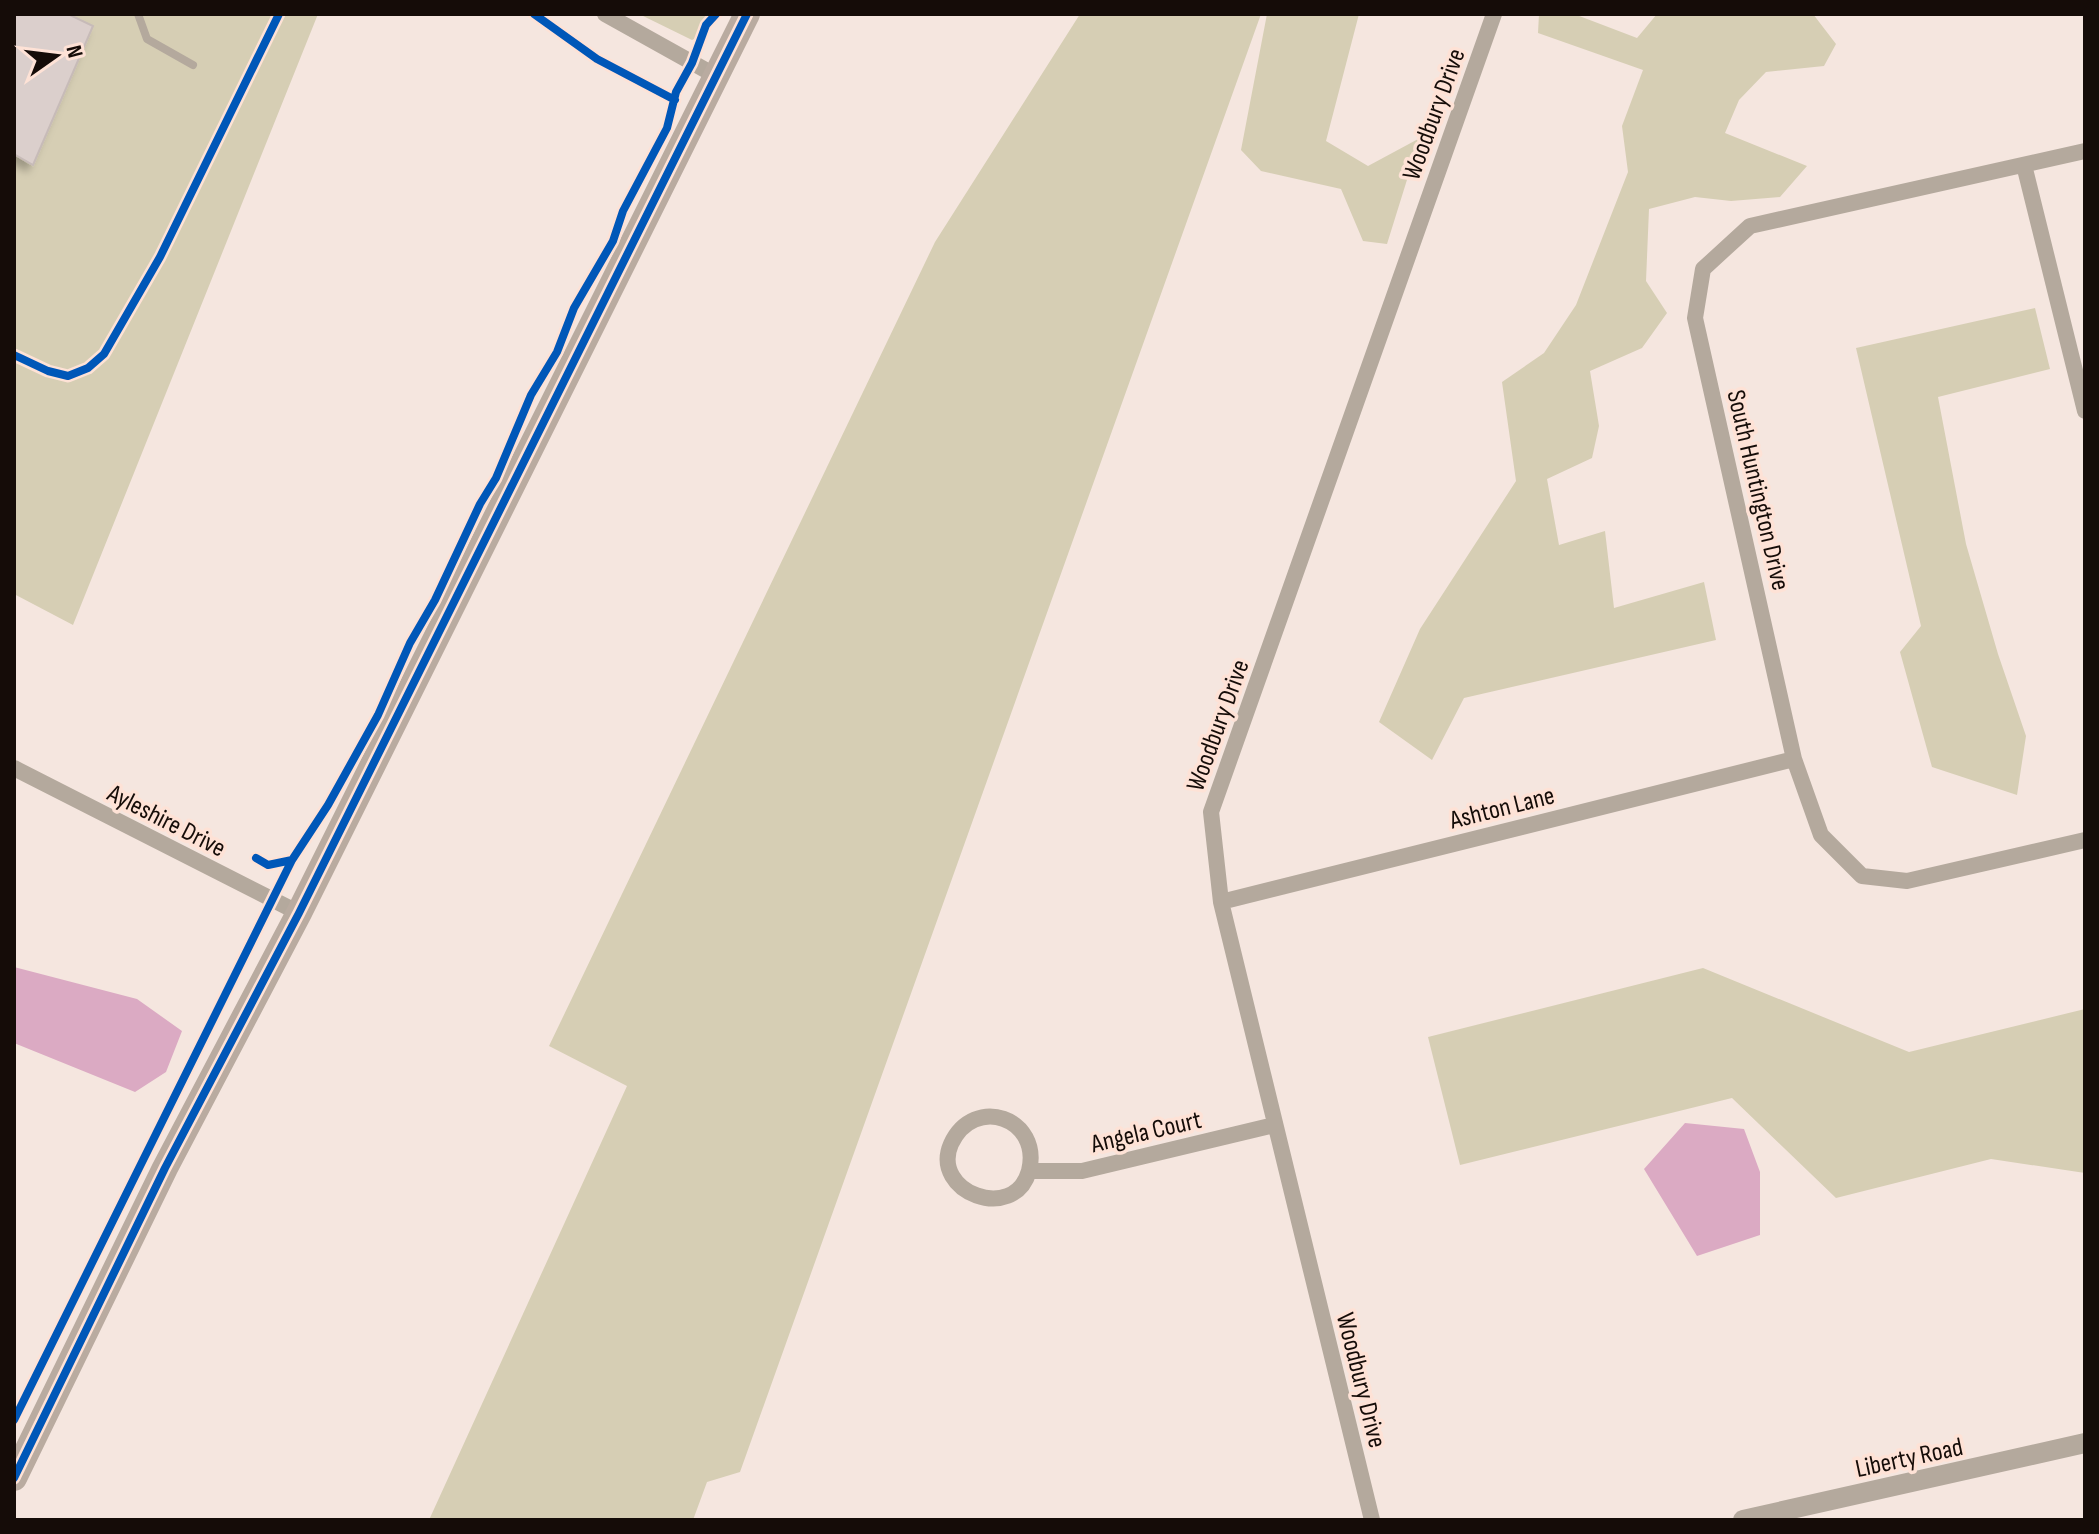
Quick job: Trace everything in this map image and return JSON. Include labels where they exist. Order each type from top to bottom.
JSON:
[{"type":"main road","points":[[14,1478],[165,1168],[299,913],[747,14]]},
{"type":"street","points":[[605,14],[718,77]]},
{"type":"street","name":"Woodbury Drive","points":[[1372,1520],[1221,902],[1211,812],[1494,14]]},
{"type":"street","name":"South Huntington Drive","points":[[2085,151],[1750,226],[1703,269],[1695,318],[1794,759],[1821,835],[1862,876],[1907,881],[2085,840]]},
{"type":"street","points":[[2024,165],[2085,411]]},
{"type":"street","name":"Ashton Lane","points":[[1221,902],[1794,759]]},
{"type":"street","name":"Ayleshire Drive","points":[[14,768],[299,913]]},
{"type":"street","points":[[997,1116],[1016,1124],[1028,1140],[1032,1158],[1029,1171],[1026,1180],[1012,1194],[999,1199],[973,1196],[961,1188],[950,1169],[950,1146],[964,1125],[974,1119],[997,1116]]},
{"type":"street","name":"Angela Court","points":[[1029,1171],[1082,1171],[1274,1125]]},
{"type":"street","name":"Liberty Road","points":[[1743,1520],[2085,1443]]},
{"type":"lane","points":[[138,14],[147,39],[193,65]]},
{"type":"shaded area","points":[[14,14],[318,14],[73,625],[14,594]]},
{"type":"shaded area","points":[[639,14],[710,14],[698,37],[692,40]]},
{"type":"shaded area","points":[[1080,14],[1261,14],[740,1472],[707,1482],[693,1520],[429,1520],[627,1086],[549,1046],[935,242]]},
{"type":"shaded area","points":[[1267,14],[1359,14],[1326,141],[1368,166],[1420,138],[1387,244],[1363,241],[1341,189],[1261,171],[1241,150]]},
{"type":"shaded area","points":[[1539,14],[1574,14],[1637,38],[1657,14],[1813,14],[1836,44],[1824,66],[1766,72],[1739,100],[1725,133],[1807,166],[1780,197],[1731,201],[1695,197],[1649,209],[1646,281],[1667,313],[1642,348],[1590,371],[1599,426],[1592,458],[1547,479],[1559,545],[1605,531],[1614,608],[1704,582],[1716,640],[1464,698],[1432,760],[1379,722],[1420,629],[1516,481],[1502,382],[1544,353],[1576,305],[1628,172],[1622,126],[1643,70],[1538,33]]},
{"type":"shaded area","points":[[2035,308],[2050,369],[1938,397],[1966,544],[2026,736],[2017,795],[1932,767],[1900,652],[1921,626],[1856,348]]},
{"type":"shaded area","points":[[14,967],[137,999],[182,1031],[166,1072],[135,1092],[14,1043]]},
{"type":"shaded area","points":[[1703,968],[1909,1052],[2085,1009],[2085,1173],[1991,1159],[1836,1198],[1732,1098],[1460,1165],[1428,1037]]},
{"type":"shaded area","points":[[1685,1123],[1744,1129],[1760,1172],[1760,1235],[1697,1256],[1644,1169]]},
{"type":"building","points":[[14,14],[68,14],[93,26],[33,165],[14,154]]},
{"type":"cycle path","points":[[14,355],[48,371],[68,376],[88,368],[104,354],[160,257],[279,14]]},
{"type":"cycle path","points":[[534,14],[597,59],[675,100]]},
{"type":"cycle path","points":[[256,858],[268,865],[292,860],[328,805],[378,715],[410,643],[496,478],[531,395],[557,352],[574,308],[613,241],[623,211],[667,128],[676,92],[692,63],[706,25],[716,14]]},
{"type":"cycle path","points":[[14,1478],[165,1168],[299,913],[747,14]]},
{"type":"cycle path","points":[[14,1420],[292,860]]}]
